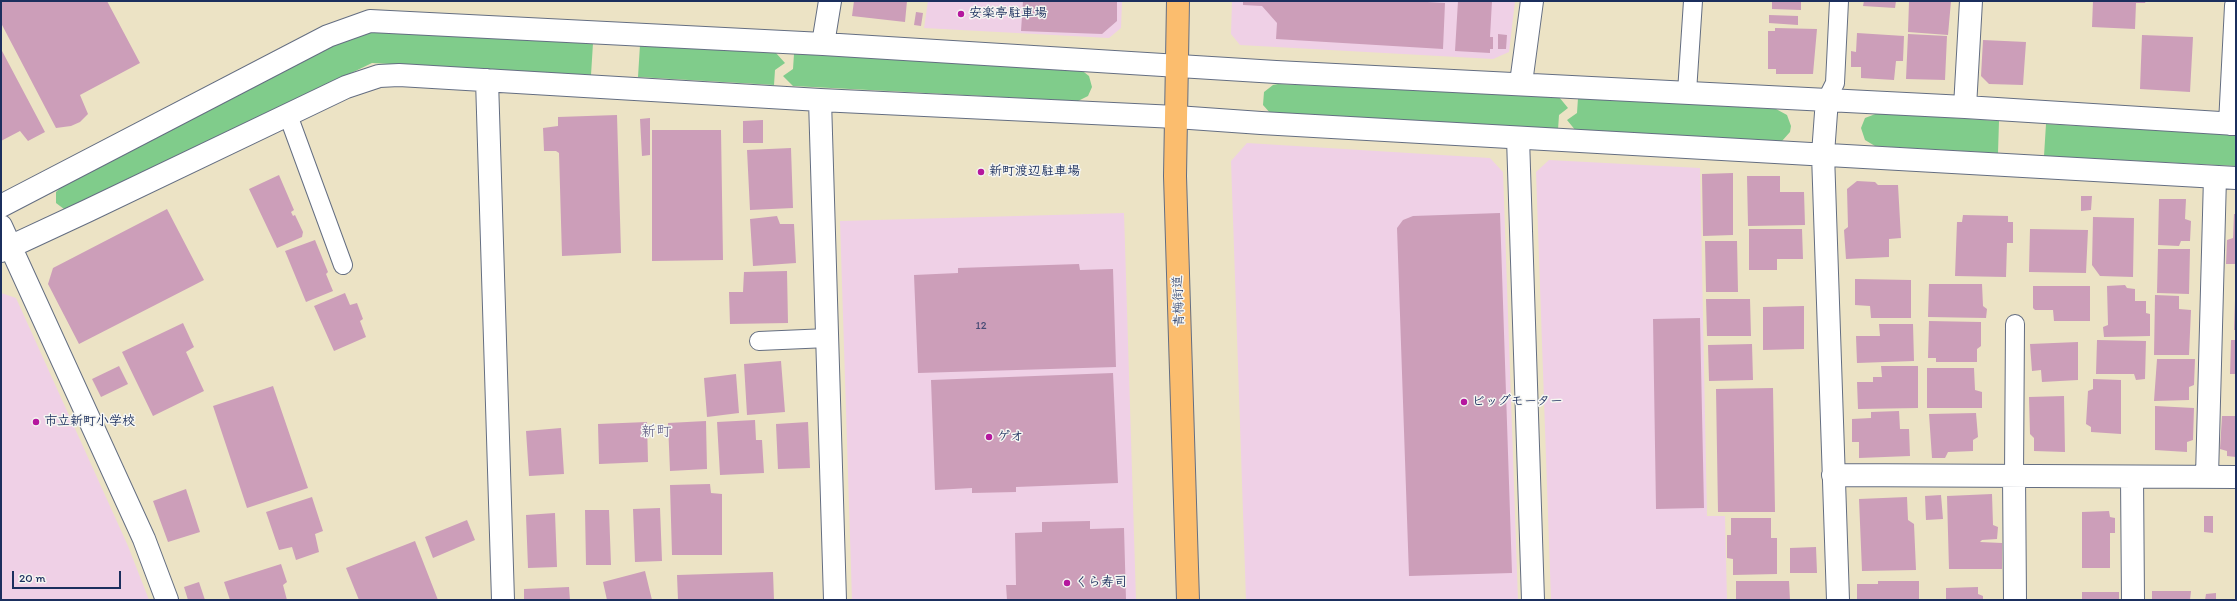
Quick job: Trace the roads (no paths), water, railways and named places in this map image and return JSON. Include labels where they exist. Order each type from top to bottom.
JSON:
[{"type":"main road","name":"青梅街道","points":[[1178,1],[1176,176],[1188,600]]},
{"type":"street","points":[[824,44],[830,1]]},
{"type":"street","points":[[1521,83],[1532,1]]},
{"type":"street","points":[[1965,107],[1972,1]]},
{"type":"street","points":[[1,206],[328,36],[370,21],[824,44],[1177,66],[1965,107],[2233,124],[2236,6]]},
{"type":"street","points":[[5,249],[346,87],[378,76],[487,80],[820,100],[1176,117],[1268,124],[2236,178]]},
{"type":"street","points":[[487,80],[503,600]]},
{"type":"street","points":[[820,100],[835,600]]},
{"type":"street","points":[[1827,100],[1823,154],[1838,600]]},
{"type":"street","points":[[1518,138],[1533,600]]},
{"type":"street","points":[[2207,476],[2215,177]]},
{"type":"street","points":[[1,226],[5,249],[144,539],[167,600]]},
{"type":"street","points":[[1833,475],[2236,477]]},
{"type":"street","points":[[2014,476],[2015,600]]},
{"type":"street","points":[[2132,477],[2133,600]]},
{"type":"lane","points":[[1687,92],[1693,1]]},
{"type":"lane","points":[[1827,100],[1835,83],[1839,1]]},
{"type":"lane","points":[[288,115],[343,265]]},
{"type":"lane","points":[[2014,476],[2015,324]]},
{"type":"lane","points":[[759,341],[828,338]]},
{"type":"place","name":"安楽亭駐車場","points":[[961,14]]},
{"type":"place","name":"新町渡辺駐車場","points":[[981,172]]},
{"type":"place","name":"ビッグモーター","points":[[1464,402]]},
{"type":"place","name":"市立新町小学校","points":[[36,422]]},
{"type":"place","name":"ゲオ","points":[[989,437]]},
{"type":"place","name":"くら寿司","points":[[1067,583]]},
{"type":"district","name":"新町","points":[[656,432]]}]
